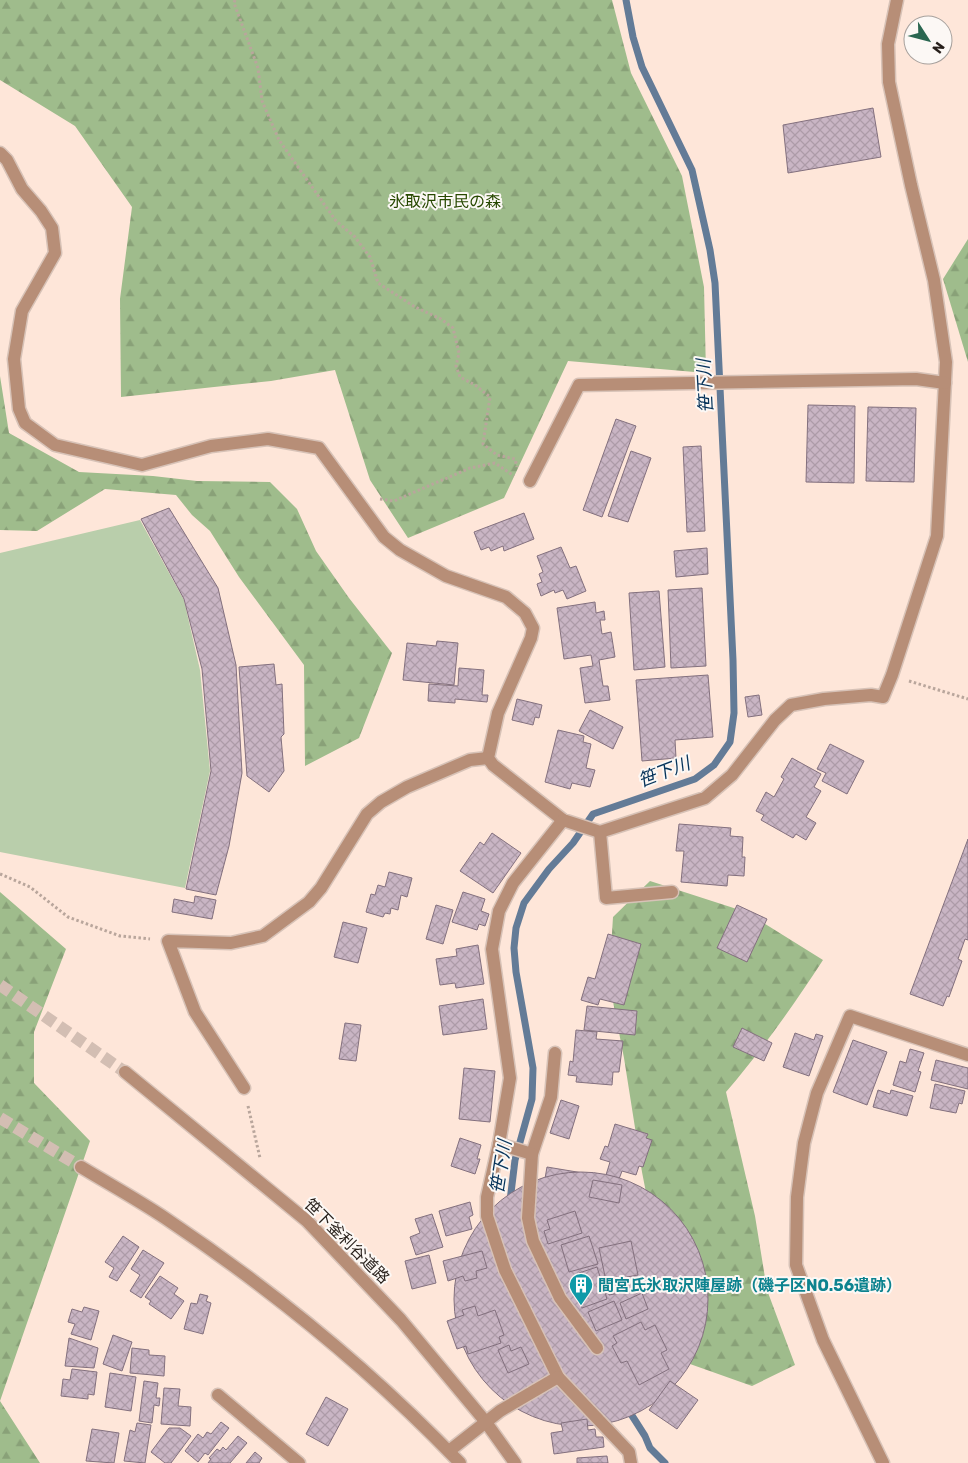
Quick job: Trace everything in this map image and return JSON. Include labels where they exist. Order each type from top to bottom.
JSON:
[{"type":"street","points":[[0,153],[7,160],[22,189],[41,211],[52,228],[55,253],[22,311],[14,360],[19,409],[25,423],[55,445],[142,466],[211,446],[268,440],[319,448],[384,537],[400,550],[446,576],[506,597],[525,613],[534,628],[532,638],[498,713],[488,758],[493,765],[563,820],[600,832],[705,798],[732,775],[774,720],[790,705],[824,699],[883,697],[892,675],[937,536],[946,362],[934,280],[889,82],[888,44],[897,0]]},
{"type":"street","points":[[523,479],[579,385],[916,380],[945,383]]},
{"type":"street","points":[[244,1088],[195,1012],[168,940],[230,943],[263,936],[309,902],[321,888],[367,814],[381,802],[407,787],[470,760],[488,758]]},
{"type":"street","points":[[563,820],[513,883],[499,911],[492,949],[510,1078],[499,1144],[486,1197],[487,1216],[505,1270],[558,1377],[629,1452],[631,1463]]},
{"type":"street","points":[[600,832],[606,898],[672,892]]},
{"type":"street","points":[[883,1463],[823,1340],[796,1265],[797,1198],[804,1143],[817,1093],[850,1016],[968,1054]]},
{"type":"street","points":[[555,1053],[551,1097],[532,1154],[528,1218],[533,1240],[560,1298],[597,1348]]},
{"type":"street","name":"笹下釜利谷道路","points":[[125,1072],[307,1221],[401,1320],[485,1421],[515,1463]]},
{"type":"street","points":[[499,1144],[532,1154]]},
{"type":"street","points":[[81,1167],[164,1218],[261,1287],[360,1367],[460,1463]]},
{"type":"street","points":[[449,1451],[485,1421],[558,1377]]},
{"type":"street","points":[[218,1395],[299,1463]]},
{"type":"path","points":[[235,0],[234,3],[258,68],[262,101],[278,140],[336,221],[355,237],[370,257],[378,283],[415,307],[441,319],[453,328],[459,353],[456,366],[460,378],[475,385],[490,397],[483,444],[497,456],[515,459],[523,479]]},
{"type":"path","points":[[360,506],[380,498],[394,501],[470,468],[495,463],[523,479]]},
{"type":"path","points":[[892,675],[968,699]]},
{"type":"path","points":[[0,874],[30,887],[68,916],[120,936],[168,940]]},
{"type":"path","points":[[244,1088],[260,1158]]},
{"type":"green space","name":"氷取沢市民の森","points":[[0,0],[612,0],[631,73],[682,176],[704,287],[706,373],[568,361],[504,498],[408,538],[370,480],[335,370],[271,381],[121,397],[120,299],[132,207],[75,126],[0,80]]},
{"type":"green space","points":[[968,239],[968,362],[943,279]]},
{"type":"green space","points":[[0,376],[9,433],[79,472],[153,476],[197,481],[270,482],[297,509],[316,551],[349,598],[392,653],[359,738],[305,766],[304,665],[239,577],[210,531],[192,515],[176,495],[105,489],[37,531],[0,530]]},
{"type":"green space","points":[[140,520],[184,600],[200,670],[210,771],[185,888],[0,852],[0,553]]},
{"type":"green space","points":[[650,881],[746,912],[823,960],[777,1028],[726,1092],[755,1216],[767,1290],[795,1365],[752,1386],[690,1364],[666,1295],[642,1172],[624,1058],[609,981],[613,917]]},
{"type":"green space","points":[[0,892],[66,949],[34,1032],[34,1083],[90,1141],[0,1401]]},
{"type":"green space","points":[[0,1401],[40,1463],[0,1463]]},
{"type":"building","points":[[873,108],[881,157],[788,173],[783,125]]},
{"type":"building","points":[[808,405],[855,406],[854,483],[806,482]]},
{"type":"building","points":[[868,407],[916,408],[914,482],[866,481]]},
{"type":"building","points":[[616,419],[636,426],[602,517],[583,510]]},
{"type":"building","points":[[701,446],[705,531],[687,532],[683,447]]},
{"type":"building","points":[[631,451],[651,458],[628,522],[608,516]]},
{"type":"building","points":[[169,508],[218,588],[236,665],[242,773],[229,846],[216,895],[186,889],[211,771],[202,669],[184,599],[141,519]]},
{"type":"building","points":[[524,513],[534,539],[504,551],[503,546],[491,551],[489,547],[481,550],[474,532]]},
{"type":"building","points":[[561,547],[570,568],[576,566],[586,591],[567,599],[563,590],[555,593],[554,590],[541,596],[537,584],[542,582],[539,574],[543,572],[537,556]]},
{"type":"building","points":[[707,548],[708,574],[676,577],[674,551]]},
{"type":"building","points":[[702,588],[706,666],[671,668],[668,590]]},
{"type":"building","points":[[659,591],[665,667],[634,670],[629,593]]},
{"type":"building","points":[[595,602],[596,613],[604,611],[605,620],[600,620],[602,634],[611,632],[615,657],[599,660],[603,686],[608,686],[610,700],[585,703],[580,668],[593,666],[591,655],[564,659],[557,608]]},
{"type":"building","points":[[437,641],[458,643],[454,685],[403,680],[407,643],[436,646]]},
{"type":"building","points":[[274,664],[276,685],[282,684],[284,734],[281,737],[284,771],[269,792],[247,776],[239,667]]},
{"type":"building","points":[[459,668],[484,670],[482,695],[488,695],[487,702],[455,699],[455,703],[428,701],[429,684],[458,686]]},
{"type":"building","points":[[708,675],[713,737],[675,740],[676,758],[642,761],[636,680]]},
{"type":"building","points":[[759,695],[762,715],[748,717],[745,697]]},
{"type":"building","points":[[517,699],[542,705],[539,718],[535,717],[533,725],[512,720]]},
{"type":"building","points":[[590,710],[623,727],[613,749],[579,731]]},
{"type":"building","points":[[558,730],[584,736],[583,742],[591,744],[586,768],[595,770],[590,787],[572,783],[570,789],[545,782]]},
{"type":"building","points":[[830,744],[864,761],[847,794],[822,781],[826,773],[817,769]]},
{"type":"building","points":[[792,758],[821,774],[814,787],[821,791],[806,817],[816,823],[806,840],[796,834],[793,838],[761,820],[764,815],[756,811],[766,792],[774,797],[784,779],[781,777]]},
{"type":"building","points":[[679,824],[731,828],[730,836],[743,837],[742,857],[745,857],[744,876],[728,875],[727,886],[681,882],[684,851],[676,851]]},
{"type":"building","points":[[492,833],[521,853],[493,893],[460,871],[480,842],[484,845]]},
{"type":"building","points":[[968,839],[968,940],[965,939],[958,959],[962,961],[949,997],[947,996],[943,1006],[910,994]]},
{"type":"building","points":[[389,872],[412,878],[407,897],[401,895],[398,910],[391,908],[390,914],[385,913],[383,917],[366,912],[371,894],[375,895],[378,885],[385,887]]},
{"type":"building","points":[[463,892],[485,899],[481,911],[489,914],[485,926],[479,924],[477,930],[452,922]]},
{"type":"building","points":[[195,896],[216,900],[212,919],[172,912],[174,899],[194,903]]},
{"type":"building","points":[[436,905],[453,910],[443,944],[426,939]]},
{"type":"building","points":[[737,905],[767,919],[747,962],[717,948]]},
{"type":"building","points":[[343,922],[367,928],[358,963],[334,957]]},
{"type":"building","points":[[608,934],[641,944],[624,1005],[600,999],[598,1005],[581,1000],[588,977],[595,979]]},
{"type":"building","points":[[478,945],[484,984],[456,988],[455,983],[440,985],[436,959],[457,956],[456,949]]},
{"type":"building","points":[[483,999],[487,1029],[443,1035],[439,1006]]},
{"type":"building","points":[[587,1006],[637,1011],[635,1035],[584,1030]]},
{"type":"building","points":[[345,1023],[361,1025],[356,1061],[339,1059]]},
{"type":"building","points":[[742,1028],[772,1043],[764,1061],[733,1047]]},
{"type":"building","points":[[576,1030],[597,1032],[596,1039],[623,1041],[619,1072],[613,1072],[612,1085],[576,1082],[577,1076],[568,1075],[570,1061],[573,1062]]},
{"type":"building","points":[[795,1033],[814,1040],[816,1034],[823,1036],[809,1076],[783,1067]]},
{"type":"building","points":[[853,1040],[887,1052],[867,1105],[833,1092]]},
{"type":"building","points":[[910,1049],[924,1053],[918,1071],[921,1072],[915,1092],[893,1085],[900,1061],[906,1063]]},
{"type":"building","points":[[936,1060],[968,1068],[968,1089],[931,1080]]},
{"type":"building","points":[[464,1068],[495,1071],[490,1122],[459,1119]]},
{"type":"building","points":[[935,1084],[965,1091],[962,1104],[959,1103],[956,1113],[930,1108]]},
{"type":"building","points":[[878,1090],[890,1094],[891,1090],[913,1096],[907,1116],[873,1107]]},
{"type":"building","points":[[561,1100],[579,1106],[569,1139],[550,1133]]},
{"type":"building","points":[[615,1124],[648,1134],[646,1138],[652,1140],[643,1167],[639,1166],[636,1175],[622,1171],[619,1179],[606,1175],[610,1162],[600,1159],[605,1146],[608,1147]]},
{"type":"building","points":[[460,1138],[481,1145],[477,1159],[480,1159],[475,1174],[451,1166]]},
{"type":"building","points":[[547,1167],[589,1174],[585,1197],[543,1190]]},
{"type":"building","name":"間宮氏氷取沢陣屋跡（磯子区NO.56遺跡）","points":[[581,1172],[606,1175],[630,1182],[652,1193],[671,1209],[687,1228],[698,1250],[705,1274],[708,1299],[705,1324],[698,1348],[687,1370],[671,1389],[652,1405],[630,1416],[606,1423],[581,1426],[556,1423],[532,1416],[510,1405],[491,1389],[475,1370],[464,1348],[457,1324],[454,1299],[457,1274],[464,1250],[475,1228],[491,1209],[510,1193],[532,1182],[556,1175]]},
{"type":"building","points":[[593,1180],[622,1185],[619,1203],[589,1197]]},
{"type":"building","points":[[470,1202],[473,1215],[469,1217],[472,1229],[446,1236],[439,1211]]},
{"type":"building","points":[[575,1211],[582,1233],[548,1244],[544,1231],[550,1229],[547,1220]]},
{"type":"building","points":[[432,1214],[443,1247],[416,1255],[410,1237],[420,1233],[415,1219]]},
{"type":"building","points":[[123,1236],[139,1247],[117,1281],[109,1277],[114,1268],[105,1262]]},
{"type":"building","points":[[589,1236],[598,1264],[569,1272],[561,1245]]},
{"type":"building","points":[[631,1241],[638,1275],[627,1277],[630,1291],[609,1295],[599,1248]]},
{"type":"building","points":[[143,1250],[164,1263],[141,1298],[130,1291],[140,1275],[131,1269]]},
{"type":"building","points":[[482,1251],[487,1268],[476,1271],[477,1278],[465,1281],[463,1276],[448,1281],[443,1261]]},
{"type":"building","points":[[429,1255],[436,1283],[412,1289],[405,1261]]},
{"type":"building","points":[[597,1267],[607,1299],[582,1308],[575,1285],[582,1282],[579,1273]]},
{"type":"building","points":[[160,1276],[178,1288],[174,1294],[184,1301],[171,1319],[149,1304],[151,1301],[145,1297]]},
{"type":"building","points":[[642,1293],[648,1309],[626,1319],[620,1303]]},
{"type":"building","points":[[200,1294],[208,1296],[206,1301],[211,1303],[203,1334],[184,1329],[191,1303],[197,1304]]},
{"type":"building","points":[[614,1301],[622,1320],[596,1331],[588,1312]]},
{"type":"building","points":[[475,1306],[478,1316],[495,1310],[504,1335],[499,1337],[501,1343],[468,1354],[466,1346],[457,1349],[447,1321],[464,1315],[462,1310]]},
{"type":"building","points":[[84,1307],[99,1311],[91,1340],[71,1334],[75,1324],[68,1322],[72,1309],[82,1312]]},
{"type":"building","points":[[641,1322],[645,1330],[655,1325],[667,1350],[661,1353],[669,1369],[639,1385],[627,1361],[621,1363],[612,1346],[617,1343],[613,1336]]},
{"type":"building","points":[[113,1335],[132,1342],[122,1371],[103,1364]]},
{"type":"building","points":[[69,1338],[98,1348],[94,1368],[65,1366]]},
{"type":"building","points":[[509,1345],[511,1351],[521,1347],[529,1364],[508,1373],[498,1350]]},
{"type":"building","points":[[132,1348],[149,1350],[149,1355],[165,1356],[164,1376],[130,1373]]},
{"type":"building","points":[[72,1369],[97,1372],[94,1395],[88,1394],[88,1399],[61,1396],[63,1379],[70,1380]]},
{"type":"building","points":[[110,1373],[136,1377],[131,1411],[105,1407]]},
{"type":"building","points":[[144,1381],[158,1383],[156,1398],[160,1398],[159,1406],[154,1405],[152,1423],[139,1421]]},
{"type":"building","points":[[670,1381],[698,1400],[677,1429],[649,1410]]},
{"type":"building","points":[[164,1388],[180,1389],[178,1406],[191,1407],[190,1426],[161,1424]]},
{"type":"building","points":[[326,1397],[348,1409],[328,1446],[306,1434]]},
{"type":"building","points":[[587,1419],[588,1430],[595,1429],[596,1437],[603,1437],[604,1447],[554,1454],[551,1433],[563,1431],[561,1423]]},
{"type":"building","points":[[221,1422],[229,1428],[208,1455],[205,1453],[198,1462],[185,1451],[198,1434],[203,1438],[207,1432],[211,1434]]},
{"type":"building","points":[[137,1423],[151,1425],[145,1463],[124,1461],[130,1430],[135,1432]]},
{"type":"building","points":[[169,1428],[180,1428],[191,1436],[171,1463],[165,1463],[151,1452]]},
{"type":"building","points":[[92,1429],[119,1433],[114,1463],[86,1461]]},
{"type":"building","points":[[238,1436],[247,1443],[230,1463],[208,1463],[211,1459],[209,1458],[217,1449],[220,1451],[223,1447],[226,1450]]},
{"type":"building","points":[[255,1452],[262,1458],[259,1463],[246,1463]]},
{"type":"building","points":[[607,1456],[608,1463],[577,1463],[577,1458]]},
{"type":"waterway","name":"笹下川","points":[[626,0],[633,37],[642,67],[692,170],[710,250],[715,283],[734,713],[730,742],[714,765],[695,779],[593,814],[573,843],[549,869],[524,903],[516,928],[514,948],[516,972],[533,1068],[532,1099],[515,1160],[510,1201],[523,1258],[571,1346],[605,1387],[631,1414],[650,1448],[665,1463]]},
{"type":"tunnel","points":[[0,985],[125,1072]]},
{"type":"tunnel","points":[[0,1118],[81,1167]]},
{"type":"place","name":"間宮氏氷取沢陣屋跡（磯子区NO.56遺跡）","points":[[581,1306]]}]
